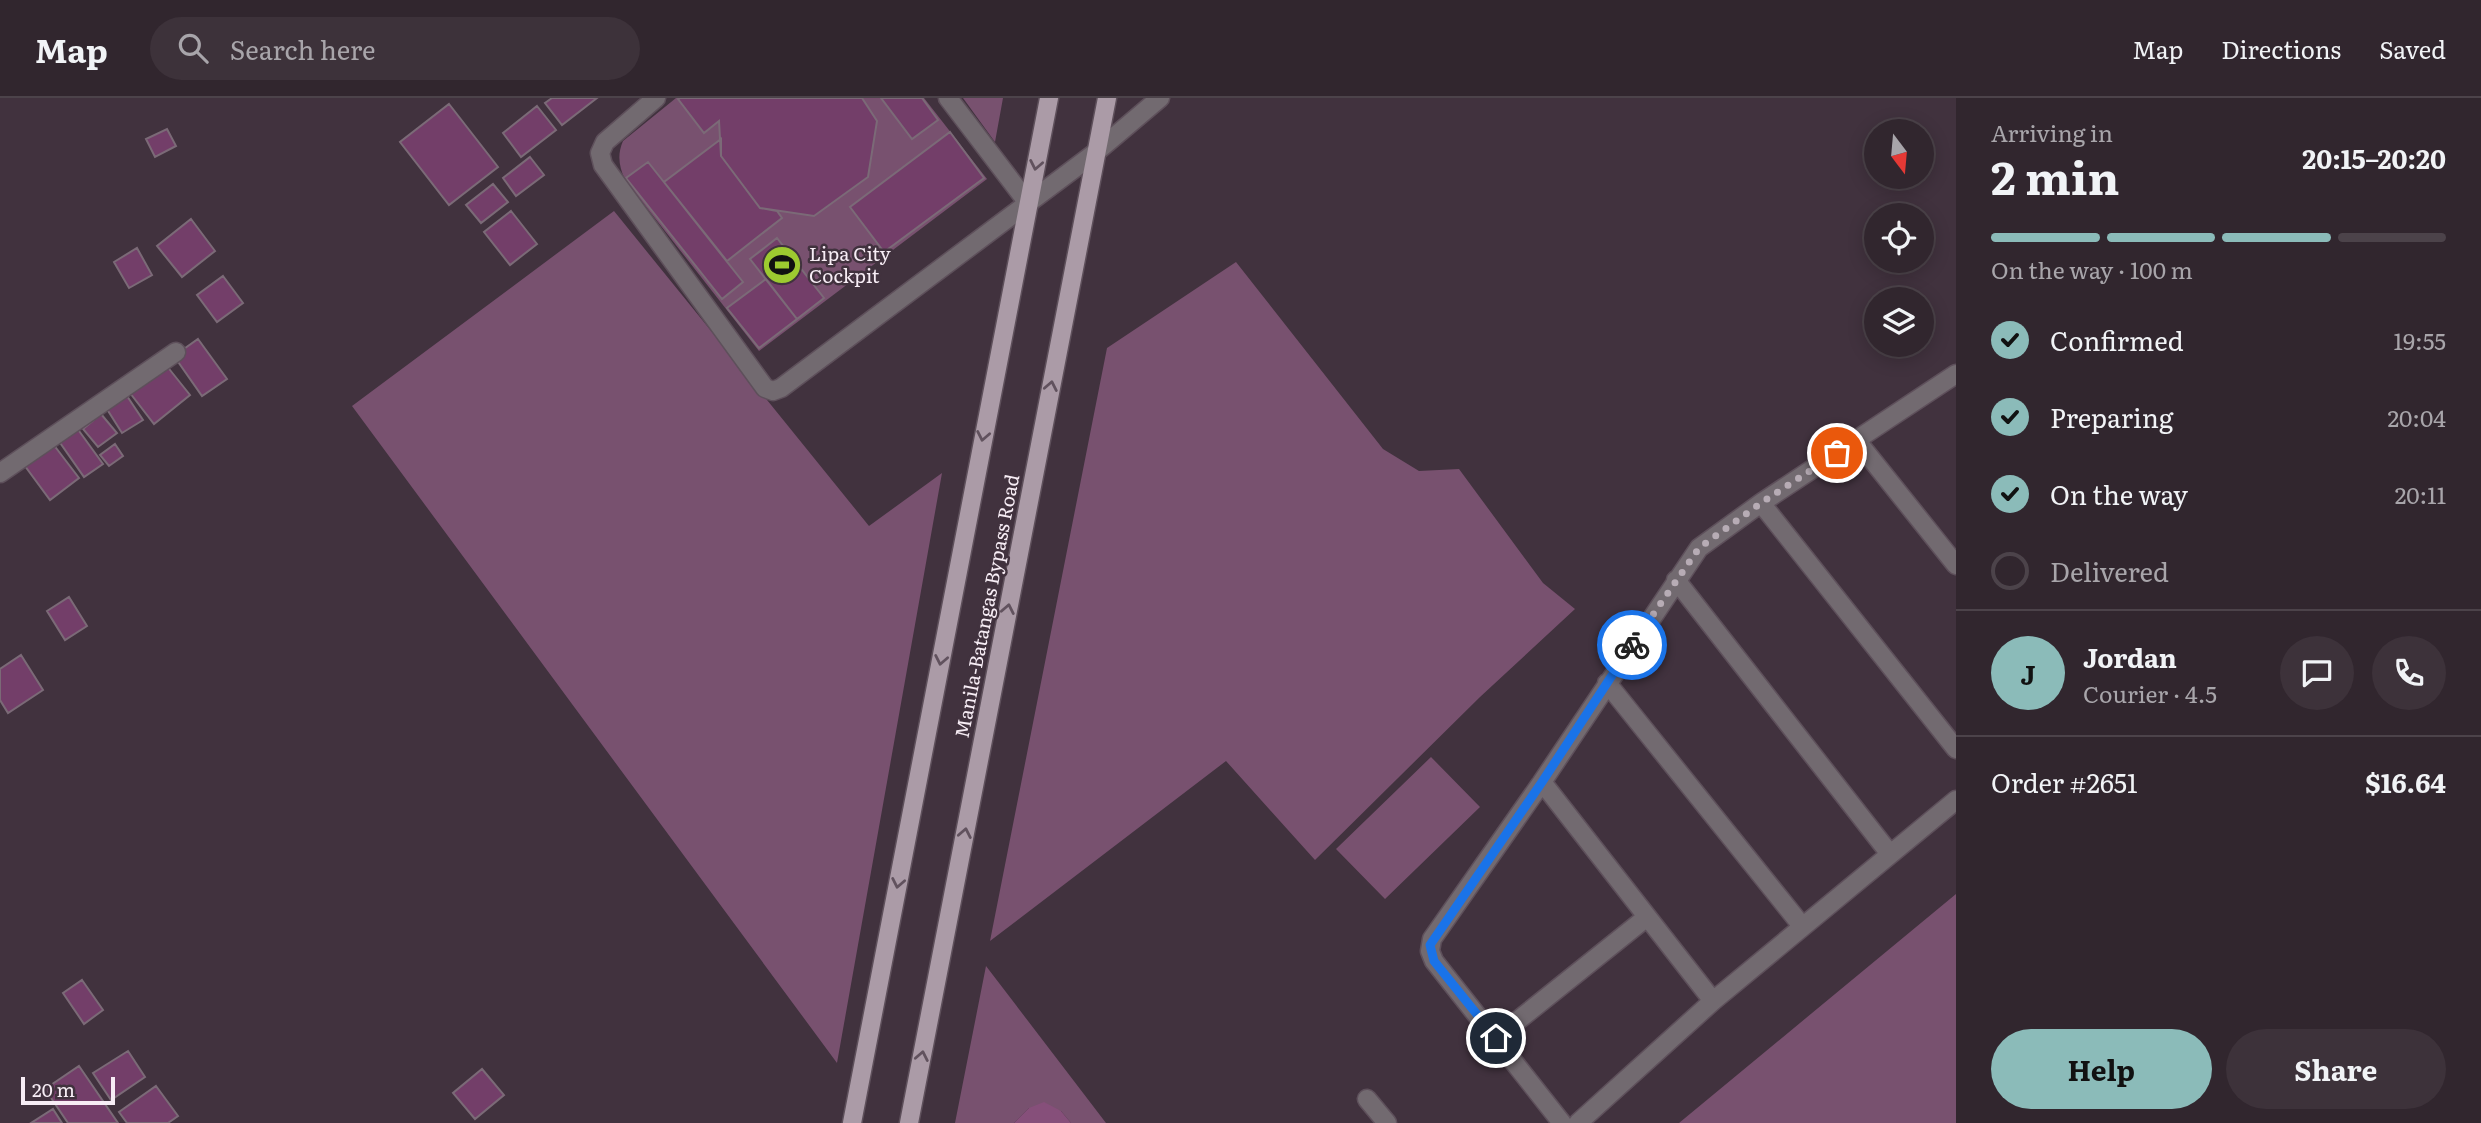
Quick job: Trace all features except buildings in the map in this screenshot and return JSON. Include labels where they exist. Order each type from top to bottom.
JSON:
[{"type":"main road","name":"Manila-Batangas Bypass Road","points":[[852,1123],[1049,98]]},
{"type":"main road","name":"Manila-Batangas Bypass Road","points":[[909,1123],[1107,98]]},
{"type":"street","points":[[656,98],[605,142],[600,153],[603,165],[765,388],[772,391],[781,388],[1096,153],[1160,98]]},
{"type":"street","points":[[948,98],[1028,203]]},
{"type":"street","points":[[0,472],[176,352]]},
{"type":"street","points":[[1562,1123],[1434,961],[1430,945],[1699,548],[1761,503],[1955,375]]},
{"type":"street","points":[[1857,441],[1956,565]]},
{"type":"street","points":[[1761,503],[1956,749]]},
{"type":"street","points":[[1676,580],[1890,854]]},
{"type":"street","points":[[1607,683],[1802,926]]},
{"type":"street","points":[[1542,782],[1713,1001]]},
{"type":"street","points":[[1578,1123],[1713,1001],[1956,800]]},
{"type":"street","points":[[1496,1038],[1647,917]]},
{"type":"street","points":[[1367,1099],[1387,1123]]},
{"type":"shaded area","name":"Lipa City Cockpit","points":[[676,98],[924,98],[987,179],[759,351],[625,180],[621,170],[619,156],[623,141]]},
{"type":"shaded area","points":[[963,98],[1003,98],[995,142]]},
{"type":"shaded area","points":[[614,211],[869,526],[942,473],[837,1063],[352,406]]},
{"type":"shaded area","points":[[1236,262],[1383,449],[1419,471],[1459,469],[1543,583],[1575,609],[1480,697],[1315,860],[1226,761],[990,941],[1107,348]]},
{"type":"shaded area","points":[[1431,757],[1480,807],[1385,899],[1336,849]]},
{"type":"shaded area","points":[[1956,894],[1956,1123],[1679,1123]]},
{"type":"shaded area","points":[[986,966],[1106,1123],[1071,1123],[1061,1111],[1029,1108],[1014,1123],[955,1123]]},
{"type":"shaded area","points":[[1044,1102],[1061,1111],[1071,1123],[1014,1123],[1029,1108]]},
{"type":"way so far","points":[[1632,645],[1699,548],[1837,453]]},
{"type":"place","name":"Lipa City Cockpit","points":[[782,265]]},
{"type":"route","points":[[1496,1038],[1434,961],[1430,951],[1432,939],[1542,782],[1632,645]]}]
